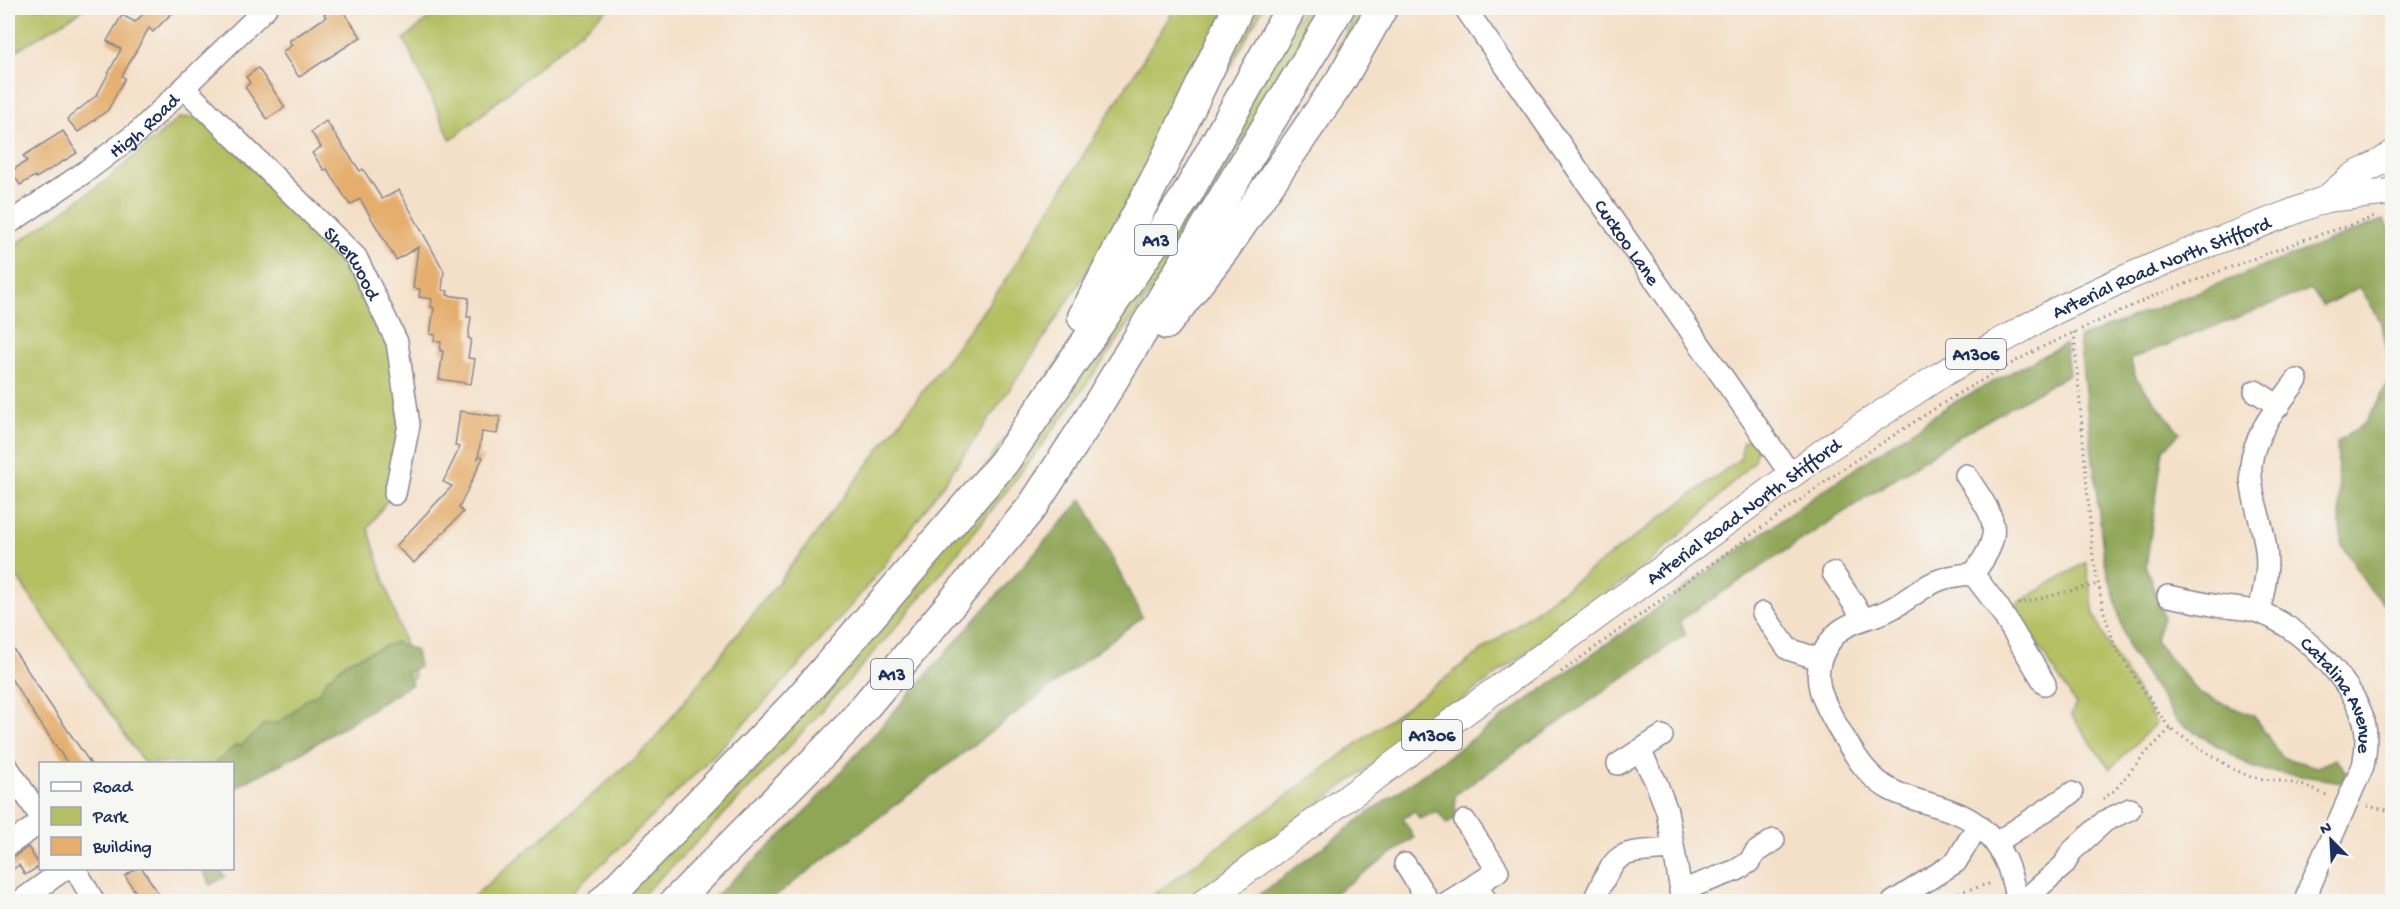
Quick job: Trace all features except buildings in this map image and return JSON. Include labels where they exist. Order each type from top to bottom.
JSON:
[{"type":"highway","name":"A13","points":[[1004,462],[1163,165],[1238,8]]},
{"type":"highway","name":"A13","points":[[603,902],[796,703],[1004,462],[1185,198],[1291,8]]},
{"type":"highway","name":"A13","points":[[675,902],[848,727],[1032,507],[1085,426],[1338,8]]},
{"type":"highway","name":"A13","points":[[1085,426],[1226,247],[1341,80],[1382,8]]},
{"type":"main road","name":"Arterial Road North Stifford","points":[[2326,199],[2353,176],[2392,154]]},
{"type":"main road","name":"Arterial Road North Stifford","points":[[1204,902],[1791,475],[1902,399],[1973,355],[2055,311],[2140,272],[2326,199],[2392,192]]},
{"type":"street","name":"High Road","points":[[8,224],[113,153],[266,8]]},
{"type":"street","name":"Cuckoo Lane","points":[[1465,8],[1791,475]]},
{"type":"street","name":"Sherwood","points":[[184,88],[356,257],[397,342],[409,425],[395,494]]},
{"type":"street","points":[[2259,612],[2267,577],[2266,545],[2253,497],[2252,465],[2264,427],[2297,380]]},
{"type":"street","points":[[2255,391],[2278,406]]},
{"type":"street","points":[[1966,475],[1992,515],[1994,527],[1984,559],[1973,574],[1936,581],[1885,612],[1842,629],[1819,659],[1817,678],[1822,699],[1859,764],[1874,779],[1891,790],[1953,813],[1978,825],[1996,843],[2008,863],[2017,902],[2029,896],[2064,865],[2071,852],[2105,821],[2130,809]]},
{"type":"street","points":[[1833,573],[1864,619]]},
{"type":"street","points":[[1973,574],[1999,608],[2044,684]]},
{"type":"street","name":"Catalina Avenue","points":[[2168,596],[2259,612],[2290,629],[2324,658],[2349,685],[2364,722],[2367,746],[2363,766],[2305,902]]},
{"type":"street","points":[[1763,613],[1788,649],[1819,659]]},
{"type":"street","points":[[1618,764],[1662,736]]},
{"type":"street","points":[[1640,751],[1656,782],[1667,811],[1682,896],[1737,870],[1749,862],[1756,852],[1774,840]]},
{"type":"street","points":[[8,768],[39,814]]},
{"type":"street","points":[[1996,843],[2072,793]]},
{"type":"street","points":[[1448,902],[1481,893],[1498,871],[1464,821]]},
{"type":"street","points":[[8,845],[39,823]]},
{"type":"street","points":[[1893,902],[1956,862],[1978,825]]},
{"type":"street","points":[[1593,902],[1609,868],[1619,856],[1634,852],[1673,849]]},
{"type":"street","points":[[1406,864],[1429,902]]},
{"type":"street","points":[[18,902],[63,870]]},
{"type":"street","points":[[76,870],[94,902]]},
{"type":"path","points":[[1557,675],[1857,459],[1959,393],[2036,350],[2152,296],[2309,238],[2375,217]]},
{"type":"path","points":[[2074,332],[2093,558],[2104,612],[2116,649],[2170,729],[2233,770],[2251,777],[2300,784],[2335,798]]},
{"type":"path","points":[[1999,608],[2098,584]]},
{"type":"path","points":[[2098,802],[2115,790],[2143,756],[2170,729]]},
{"type":"path","points":[[2357,804],[2392,811]]},
{"type":"path","points":[[1937,902],[1946,896],[2001,881]]},
{"type":"green space","points":[[8,8],[86,8],[8,56]]},
{"type":"green space","points":[[442,8],[609,8],[451,140],[404,39]]},
{"type":"green space","points":[[1175,8],[1226,8],[1160,144],[1089,267],[1012,386],[889,559],[813,649],[691,779],[562,901],[467,902],[649,746],[809,543],[1001,287]]},
{"type":"green space","points":[[1249,8],[1263,8],[1225,77],[1220,74]]},
{"type":"green space","points":[[1304,8],[1319,8],[1211,195],[1142,305],[1028,464],[905,616],[774,762],[636,901],[619,902],[847,665]]},
{"type":"green space","points":[[1359,8],[1369,8],[1343,54],[1337,50]]},
{"type":"green space","points":[[196,117],[214,130],[325,239],[365,288],[387,342],[399,399],[399,444],[389,498],[368,528],[415,677],[234,782],[234,762],[143,762],[8,564],[8,250],[108,179],[179,118]]},
{"type":"green space","points":[[2383,220],[2392,233],[2392,370],[2380,320],[2360,287],[2323,306],[2311,289],[2130,359],[2136,378],[2180,433],[2163,450],[2146,567],[2164,616],[2155,641],[2200,694],[2254,716],[2281,757],[2317,767],[2336,759],[2348,773],[2342,782],[2255,769],[2177,721],[2128,649],[2104,558],[2079,338]]},
{"type":"green space","points":[[2065,344],[2069,374],[1956,438],[1679,621],[1686,634],[1455,795],[1456,818],[1447,824],[1437,811],[1420,819],[1414,811],[1403,819],[1414,838],[1323,901],[1250,902],[1364,816],[1822,491],[1951,404]]},
{"type":"green space","points":[[2392,377],[2392,612],[2368,587],[2341,543],[2337,442],[2366,422]]},
{"type":"green space","points":[[1760,432],[1754,461],[1697,519],[1644,567],[1185,901],[1144,902],[1741,458],[1742,443]]},
{"type":"green space","points":[[1082,499],[1142,617],[769,901],[710,901],[799,819]]},
{"type":"green space","points":[[2086,562],[2094,614],[2106,641],[2156,723],[2110,769],[2071,715],[2076,704],[2013,606]]},
{"type":"green space","points":[[395,642],[416,651],[419,667],[406,672],[412,684],[294,757],[234,789],[234,762],[216,762],[236,745],[241,746],[265,724],[277,723],[291,714],[305,700],[320,692],[326,680],[348,661]]},
{"type":"green space","points":[[202,870],[221,870],[225,877],[210,885]]}]
